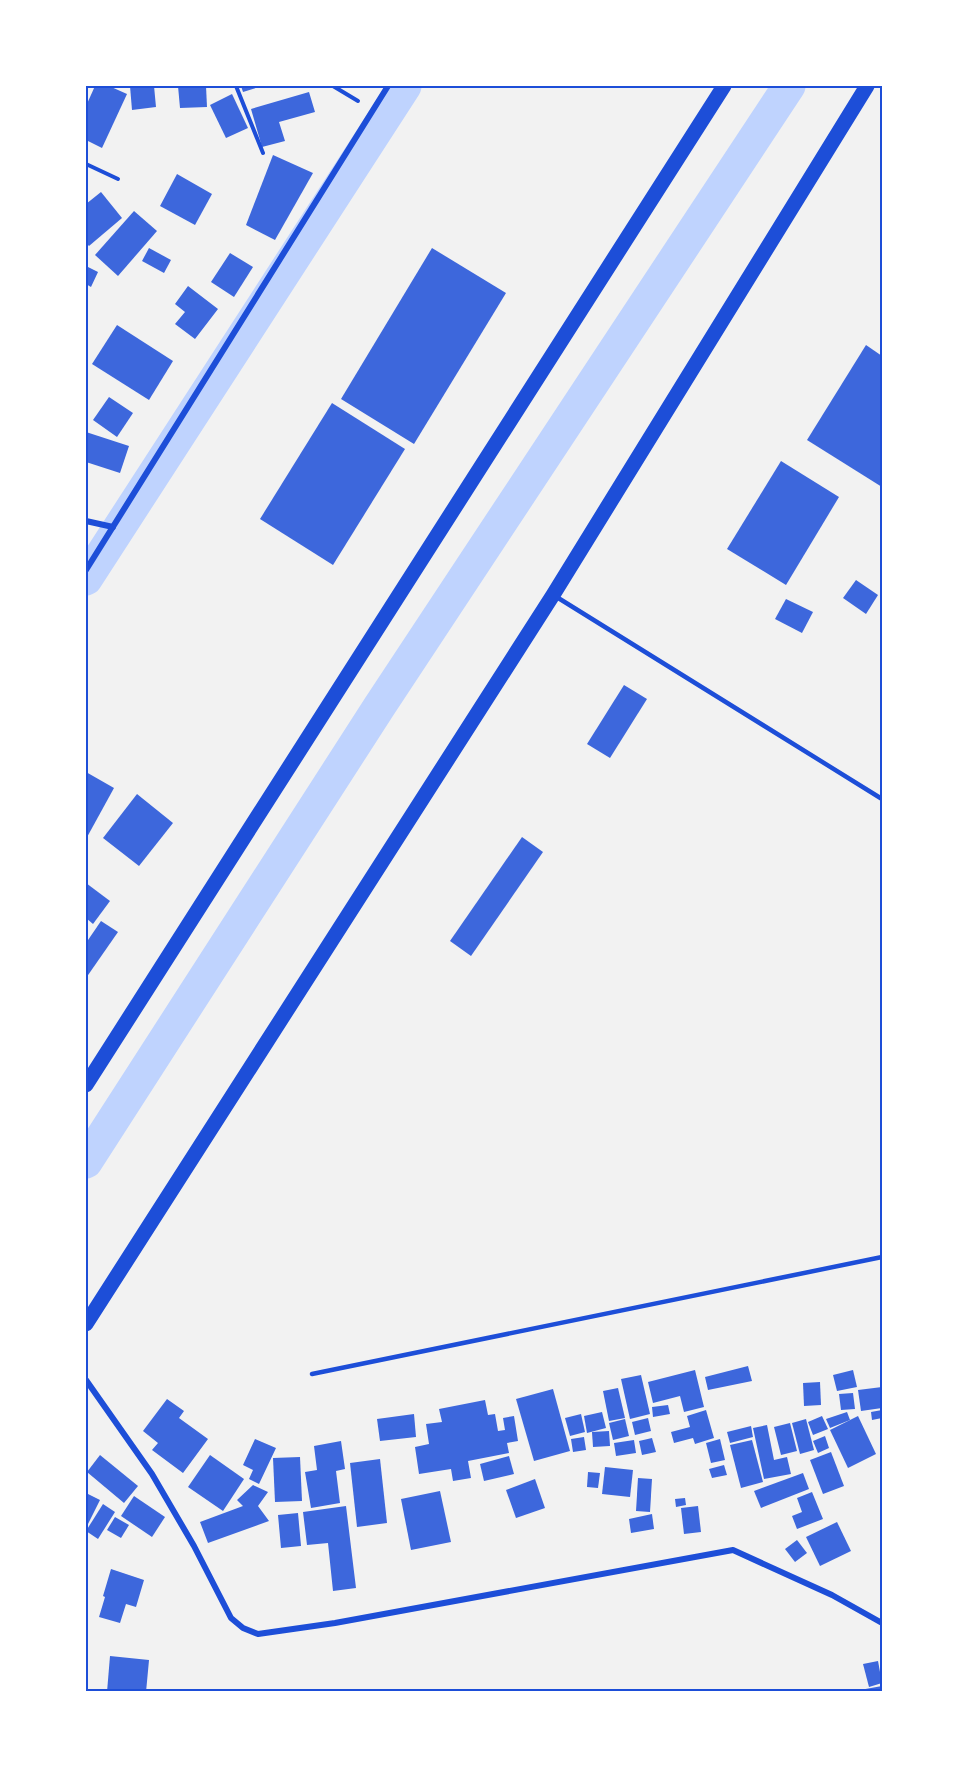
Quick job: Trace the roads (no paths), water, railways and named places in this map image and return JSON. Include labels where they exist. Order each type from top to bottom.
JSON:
[{"type":"main road","points":[[86,1085],[724,86]]},
{"type":"main road","points":[[86,1324],[553,595],[867,86]]},
{"type":"street","points":[[86,570],[388,86]]},
{"type":"street","points":[[86,521],[113,527]]},
{"type":"street","points":[[86,1380],[152,1474],[194,1546],[231,1618],[243,1628],[258,1634],[335,1623],[733,1550],[832,1595],[882,1623]]},
{"type":"lane","points":[[553,595],[882,799]]},
{"type":"lane","points":[[312,1374],[882,1257]]},
{"type":"waterway","points":[[86,579],[405,86]]},
{"type":"waterway","points":[[86,1162],[379,707],[789,86]]}]
